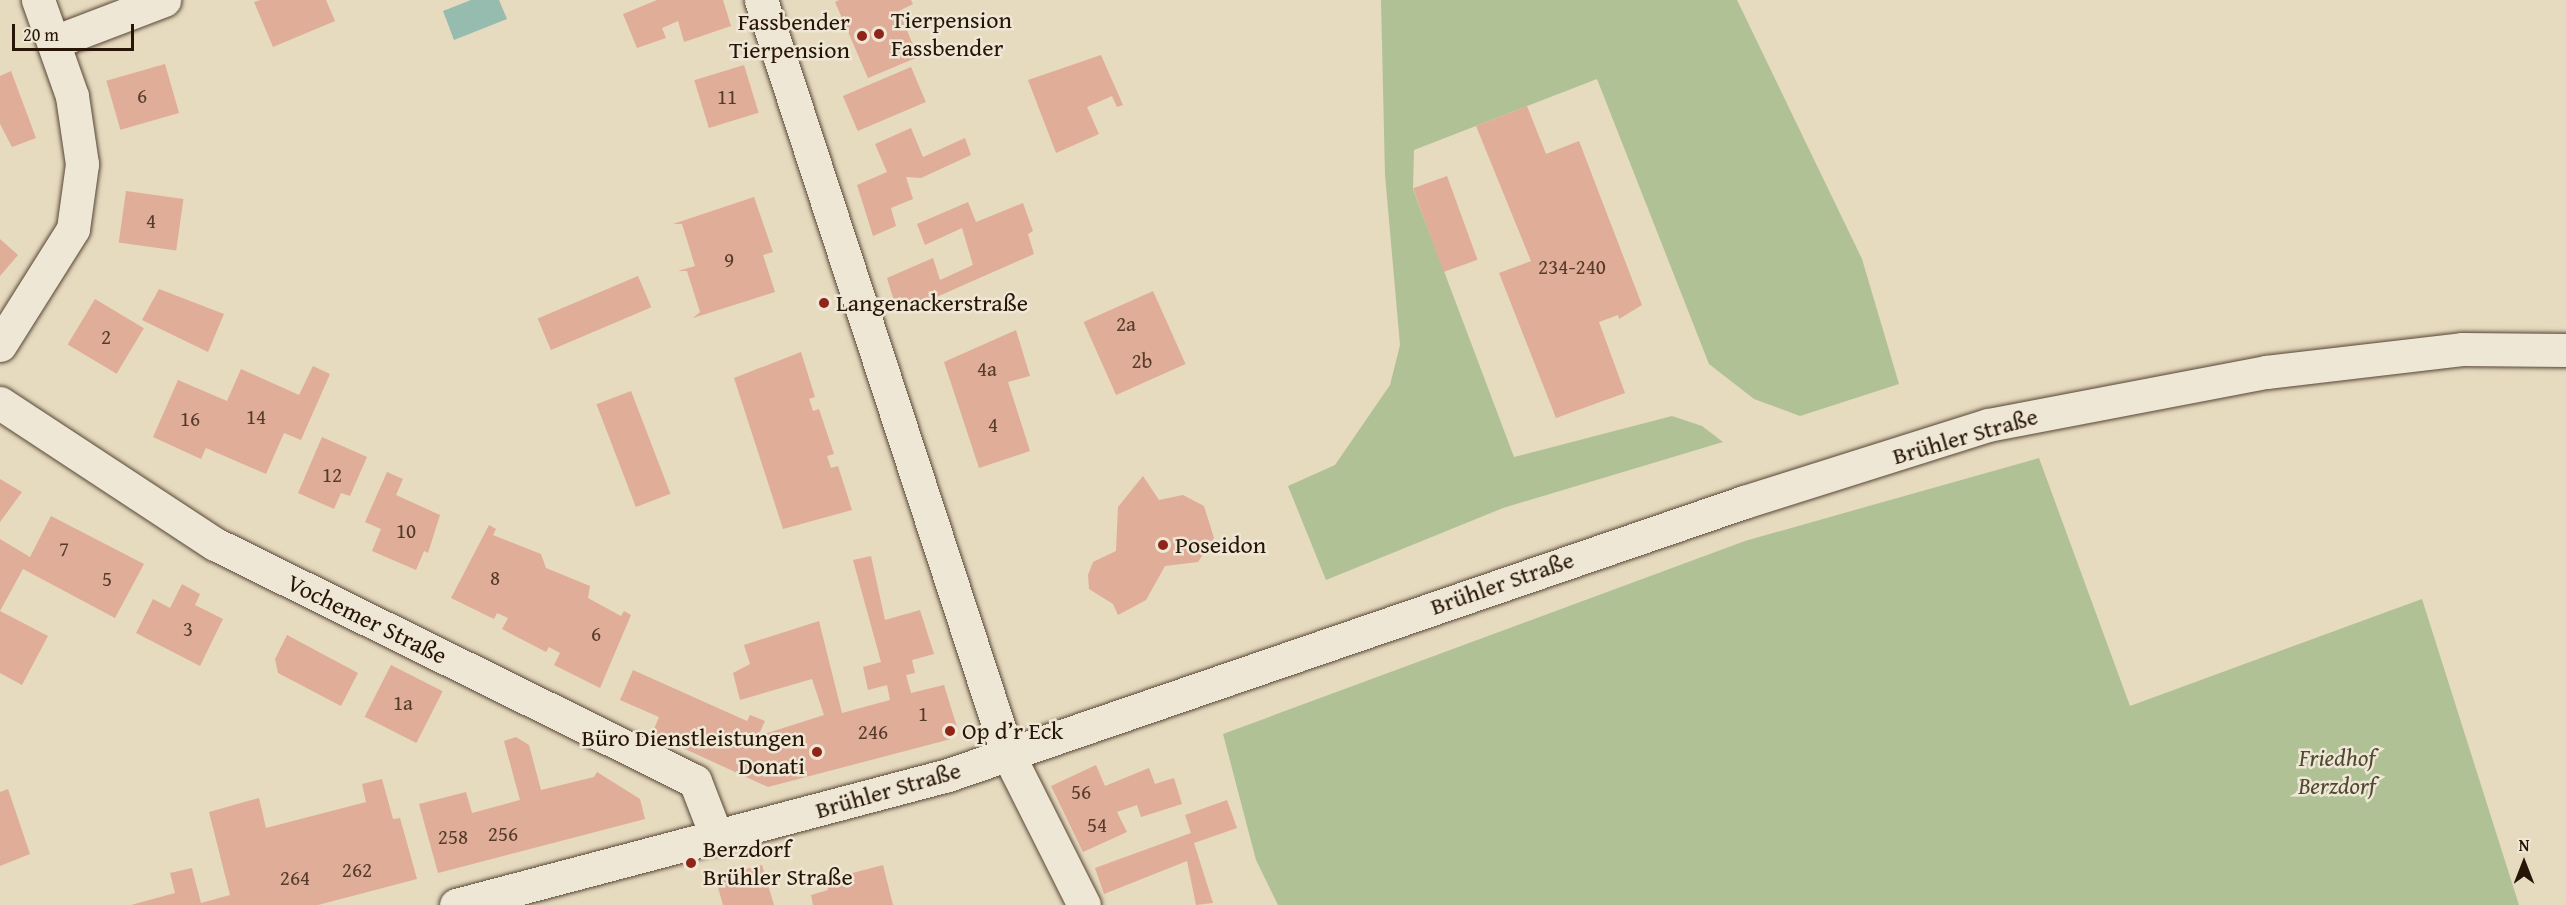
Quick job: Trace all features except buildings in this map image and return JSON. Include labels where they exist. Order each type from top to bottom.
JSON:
[{"type":"street","points":[[0,345],[73,229],[82,164],[72,96],[38,0]]},
{"type":"street","points":[[54,42],[164,0]]},
{"type":"street","points":[[761,0],[1007,752],[1084,905]]},
{"type":"street","name":"Brühler Straße","points":[[456,905],[717,838],[948,775],[1007,752],[1744,502],[1989,425],[2266,372],[2462,349],[2566,350]]},
{"type":"street","name":"Vochemer Straße","points":[[0,403],[216,544],[695,781],[717,838]]},
{"type":"green space","points":[[1381,0],[1737,0],[1862,259],[1899,384],[1800,416],[1754,399],[1709,364],[1597,79],[1414,150],[1413,189],[1514,457],[1672,416],[1702,426],[1723,442],[1503,508],[1326,580],[1288,486],[1335,465],[1390,385],[1400,345],[1385,175]]},
{"type":"green space","name":"Friedhof Berzdorf","points":[[2039,458],[2130,706],[2422,599],[2519,905],[1278,905],[1256,860],[1223,734],[1745,541]]},
{"type":"water","points":[[471,0],[499,0],[507,19],[454,40],[443,11]]},
{"type":"place","name":"Tierpension Fassbender","points":[[879,34]]},
{"type":"place","name":"Fassbender Tierpension","points":[[862,36]]},
{"type":"place","name":"Langenackerstraße","points":[[824,303]]},
{"type":"place","name":"Poseidon","points":[[1163,545]]},
{"type":"place","name":"Op d’r Eck","points":[[950,731]]},
{"type":"place","name":"Büro Dienstleistungen Donati","points":[[817,752]]},
{"type":"place","name":"Berzdorf Brühler Straße","points":[[691,863]]}]
